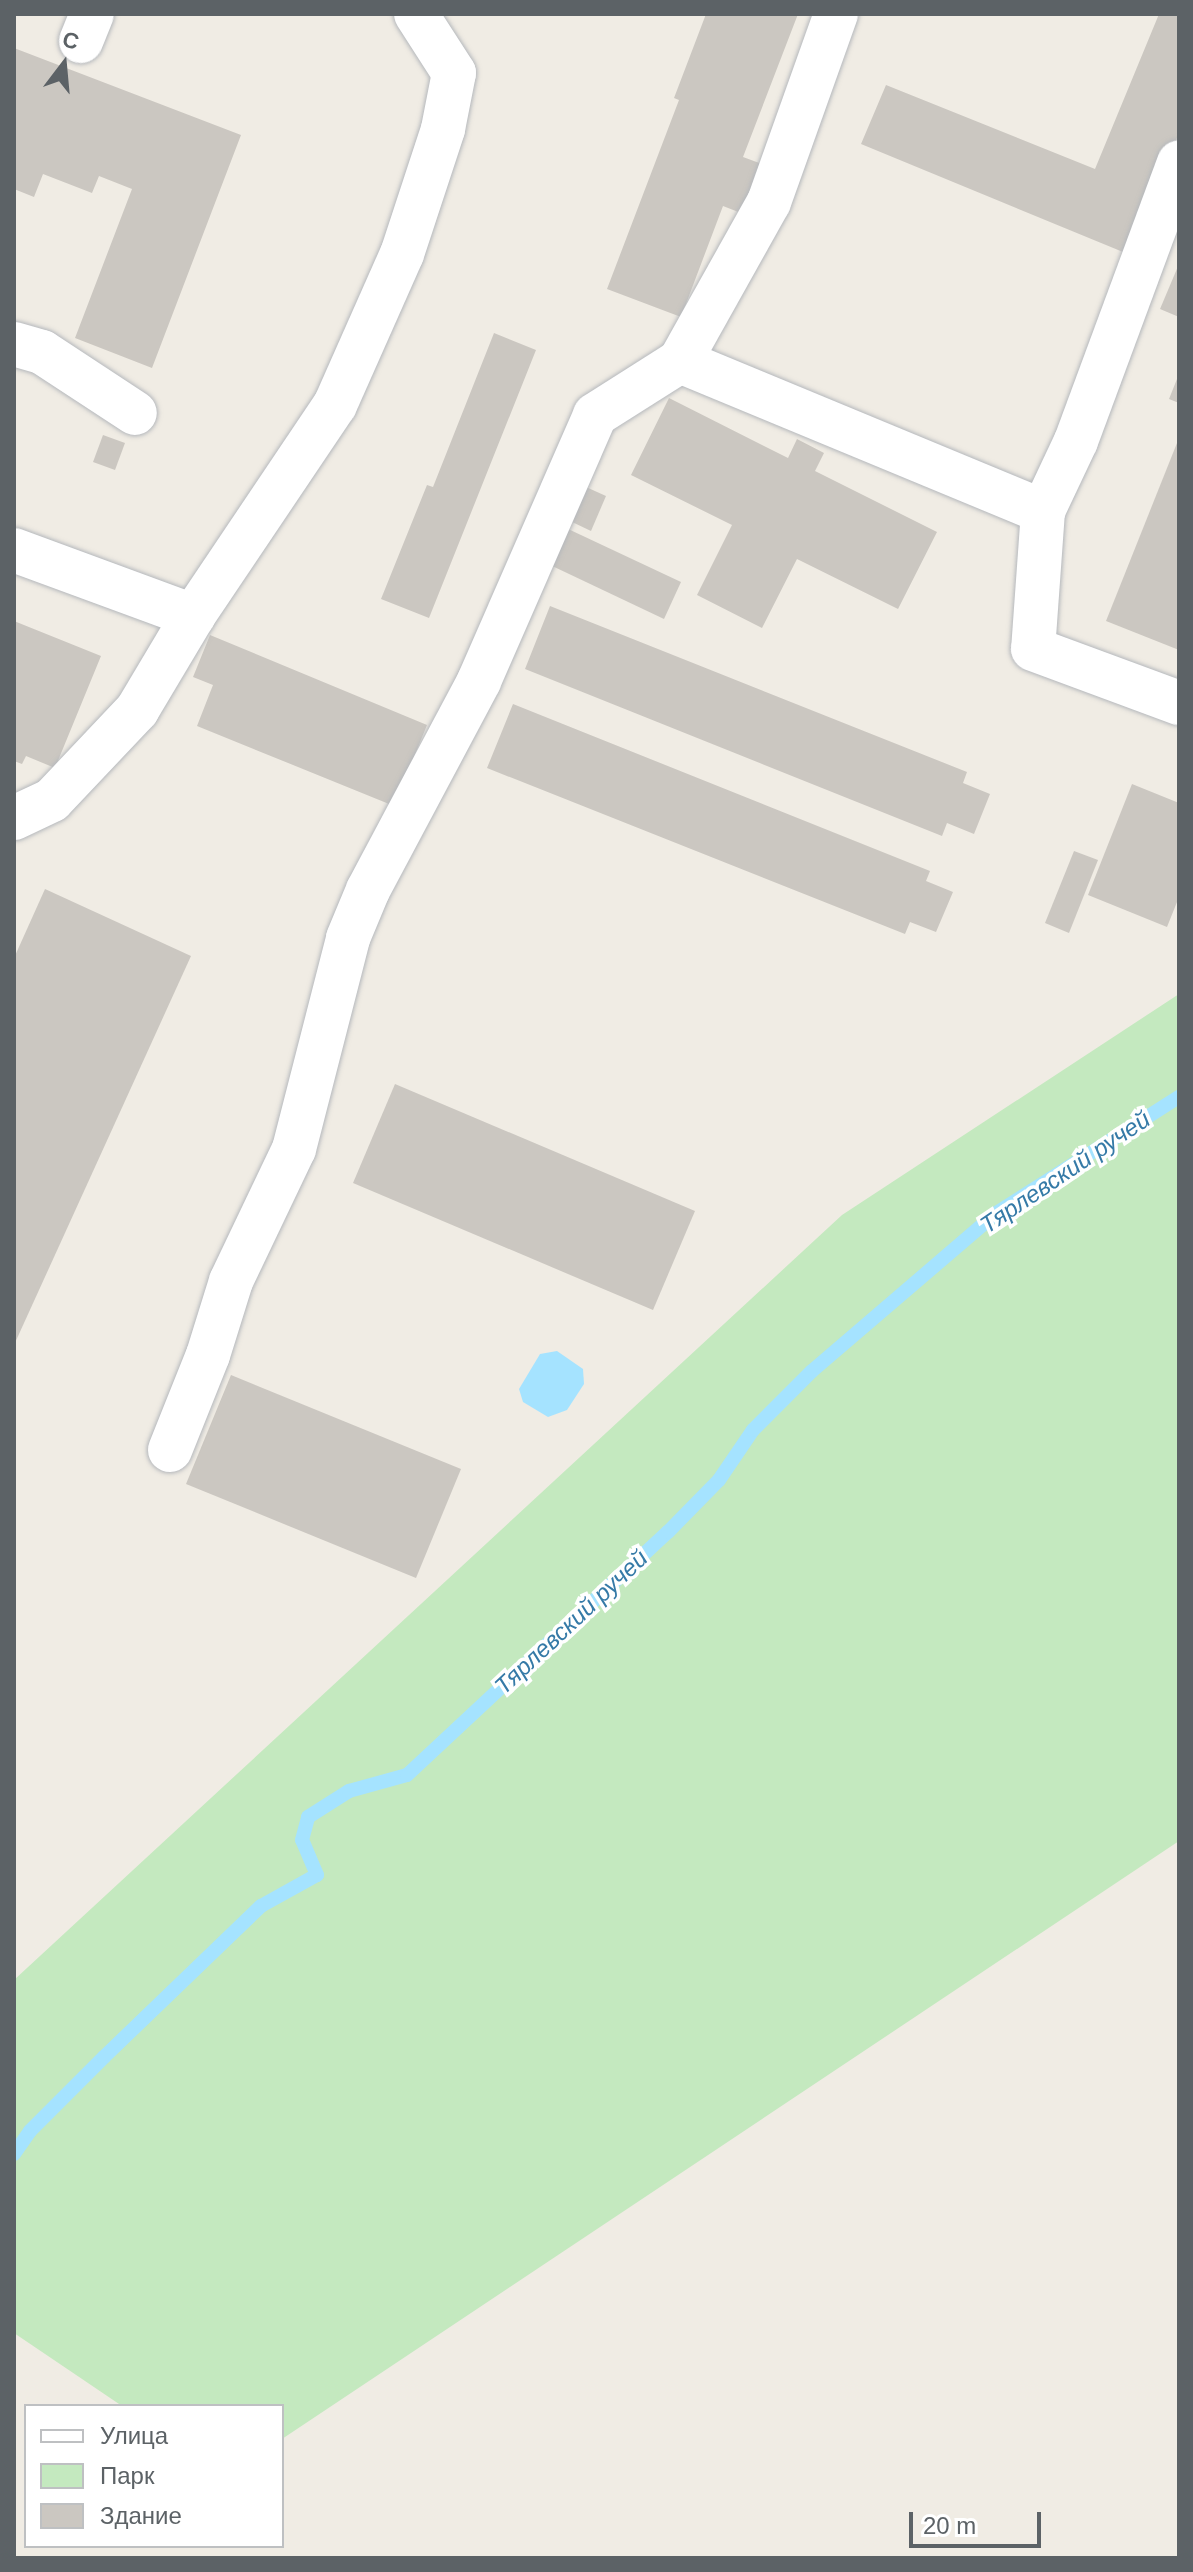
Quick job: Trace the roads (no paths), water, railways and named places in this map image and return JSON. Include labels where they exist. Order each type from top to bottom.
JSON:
[{"type":"lane","points":[[14,818],[52,800],[137,710],[193,616],[335,405],[402,254],[443,129],[454,73],[416,14]]},
{"type":"lane","points":[[170,1450],[208,1355],[231,1281],[294,1149],[348,938],[368,890],[479,681],[595,415],[680,361],[769,202],[836,14]]},
{"type":"lane","points":[[1179,162],[1076,441],[1043,511],[1033,649],[1179,703]]},
{"type":"lane","points":[[14,344],[42,352],[135,413]]},
{"type":"lane","points":[[680,361],[1043,511]]},
{"type":"lane","points":[[14,550],[193,616]]},
{"type":"water","points":[[557,1351],[583,1369],[584,1384],[567,1410],[548,1417],[523,1402],[519,1389],[540,1354]]},
{"type":"waterway","name":"Тярлевский ручей","points":[[14,2154],[30,2131],[261,1906],[317,1875],[302,1840],[308,1817],[349,1791],[407,1775],[668,1532],[719,1480],[753,1430],[812,1371],[995,1214],[1179,1097]]}]
